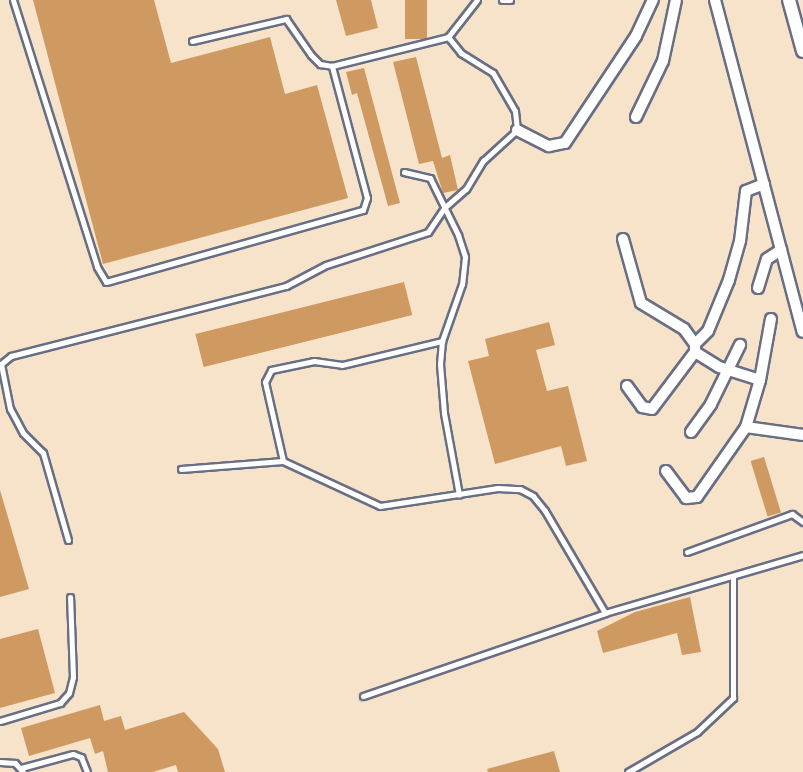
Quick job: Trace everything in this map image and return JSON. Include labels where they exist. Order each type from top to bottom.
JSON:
[{"type":"street","points":[[517,130],[549,146],[565,143],[627,51],[653,0]]},
{"type":"street","points":[[636,117],[663,61],[676,0]]},
{"type":"street","points":[[715,0],[803,332]]},
{"type":"street","points":[[789,0],[803,51]]},
{"type":"street","points":[[627,386],[642,407],[652,408],[708,331],[722,302],[741,241],[746,191],[764,184]]},
{"type":"street","points":[[623,238],[641,303],[684,329],[695,348],[729,370],[760,380]]},
{"type":"street","points":[[758,288],[767,260],[782,250]]},
{"type":"street","points":[[666,471],[686,498],[697,497],[746,427],[760,380],[771,319]]},
{"type":"street","points":[[691,432],[729,370],[740,345]]},
{"type":"street","points":[[746,427],[803,435]]},
{"type":"lane","points":[[13,0],[97,267],[106,282],[363,210],[367,198],[332,66]]},
{"type":"lane","points":[[192,41],[286,19],[311,55],[320,64],[332,66],[448,37],[477,0]]},
{"type":"lane","points":[[502,0],[510,0]]},
{"type":"lane","points":[[68,540],[43,453],[23,433],[10,409],[1,370],[6,359],[286,286],[326,265],[420,237],[444,208],[466,189],[483,162],[517,130],[515,111],[493,73],[461,53],[448,37]]},
{"type":"lane","points":[[404,172],[426,174],[462,244],[465,271],[442,341],[444,413],[459,495]]},
{"type":"lane","points":[[283,461],[265,382],[271,370],[314,361],[342,365],[442,341]]},
{"type":"lane","points":[[181,470],[283,461],[380,506],[498,488],[520,489],[533,496],[605,613]]},
{"type":"lane","points":[[687,552],[792,514],[803,522]]},
{"type":"lane","points":[[363,696],[605,613],[803,555]]},
{"type":"lane","points":[[628,772],[697,732],[733,698],[733,576]]},
{"type":"lane","points":[[0,721],[60,703],[69,693],[73,677],[70,597]]},
{"type":"lane","points":[[0,762],[22,770],[73,754],[81,758],[87,772]]},
{"type":"building","points":[[33,0],[154,0],[171,63],[270,37],[285,94],[317,85],[348,198],[103,264]]},
{"type":"building","points":[[336,0],[371,0],[378,28],[346,36]]},
{"type":"building","points":[[405,0],[427,0],[427,39],[405,39]]},
{"type":"building","points":[[416,57],[442,158],[450,155],[458,190],[443,193],[433,161],[419,164],[393,62]]},
{"type":"building","points":[[364,68],[400,203],[388,206],[357,93],[352,95],[346,72]]},
{"type":"building","points":[[404,282],[412,315],[204,367],[195,334]]},
{"type":"building","points":[[549,322],[555,345],[536,350],[547,391],[568,386],[587,461],[566,466],[561,446],[495,464],[468,361],[489,356],[485,339]]},
{"type":"building","points":[[764,457],[781,512],[768,517],[751,461]]},
{"type":"building","points":[[0,490],[29,589],[0,597]]},
{"type":"building","points":[[690,597],[701,652],[682,655],[677,633],[603,653],[597,631],[635,612]]},
{"type":"building","points":[[38,629],[55,693],[0,708],[0,639]]},
{"type":"building","points":[[100,705],[104,721],[121,716],[125,730],[184,712],[218,749],[225,772],[178,772],[176,765],[153,772],[108,772],[103,751],[95,754],[90,738],[29,756],[21,728]]},
{"type":"building","points":[[554,751],[560,772],[488,772],[487,769]]}]
